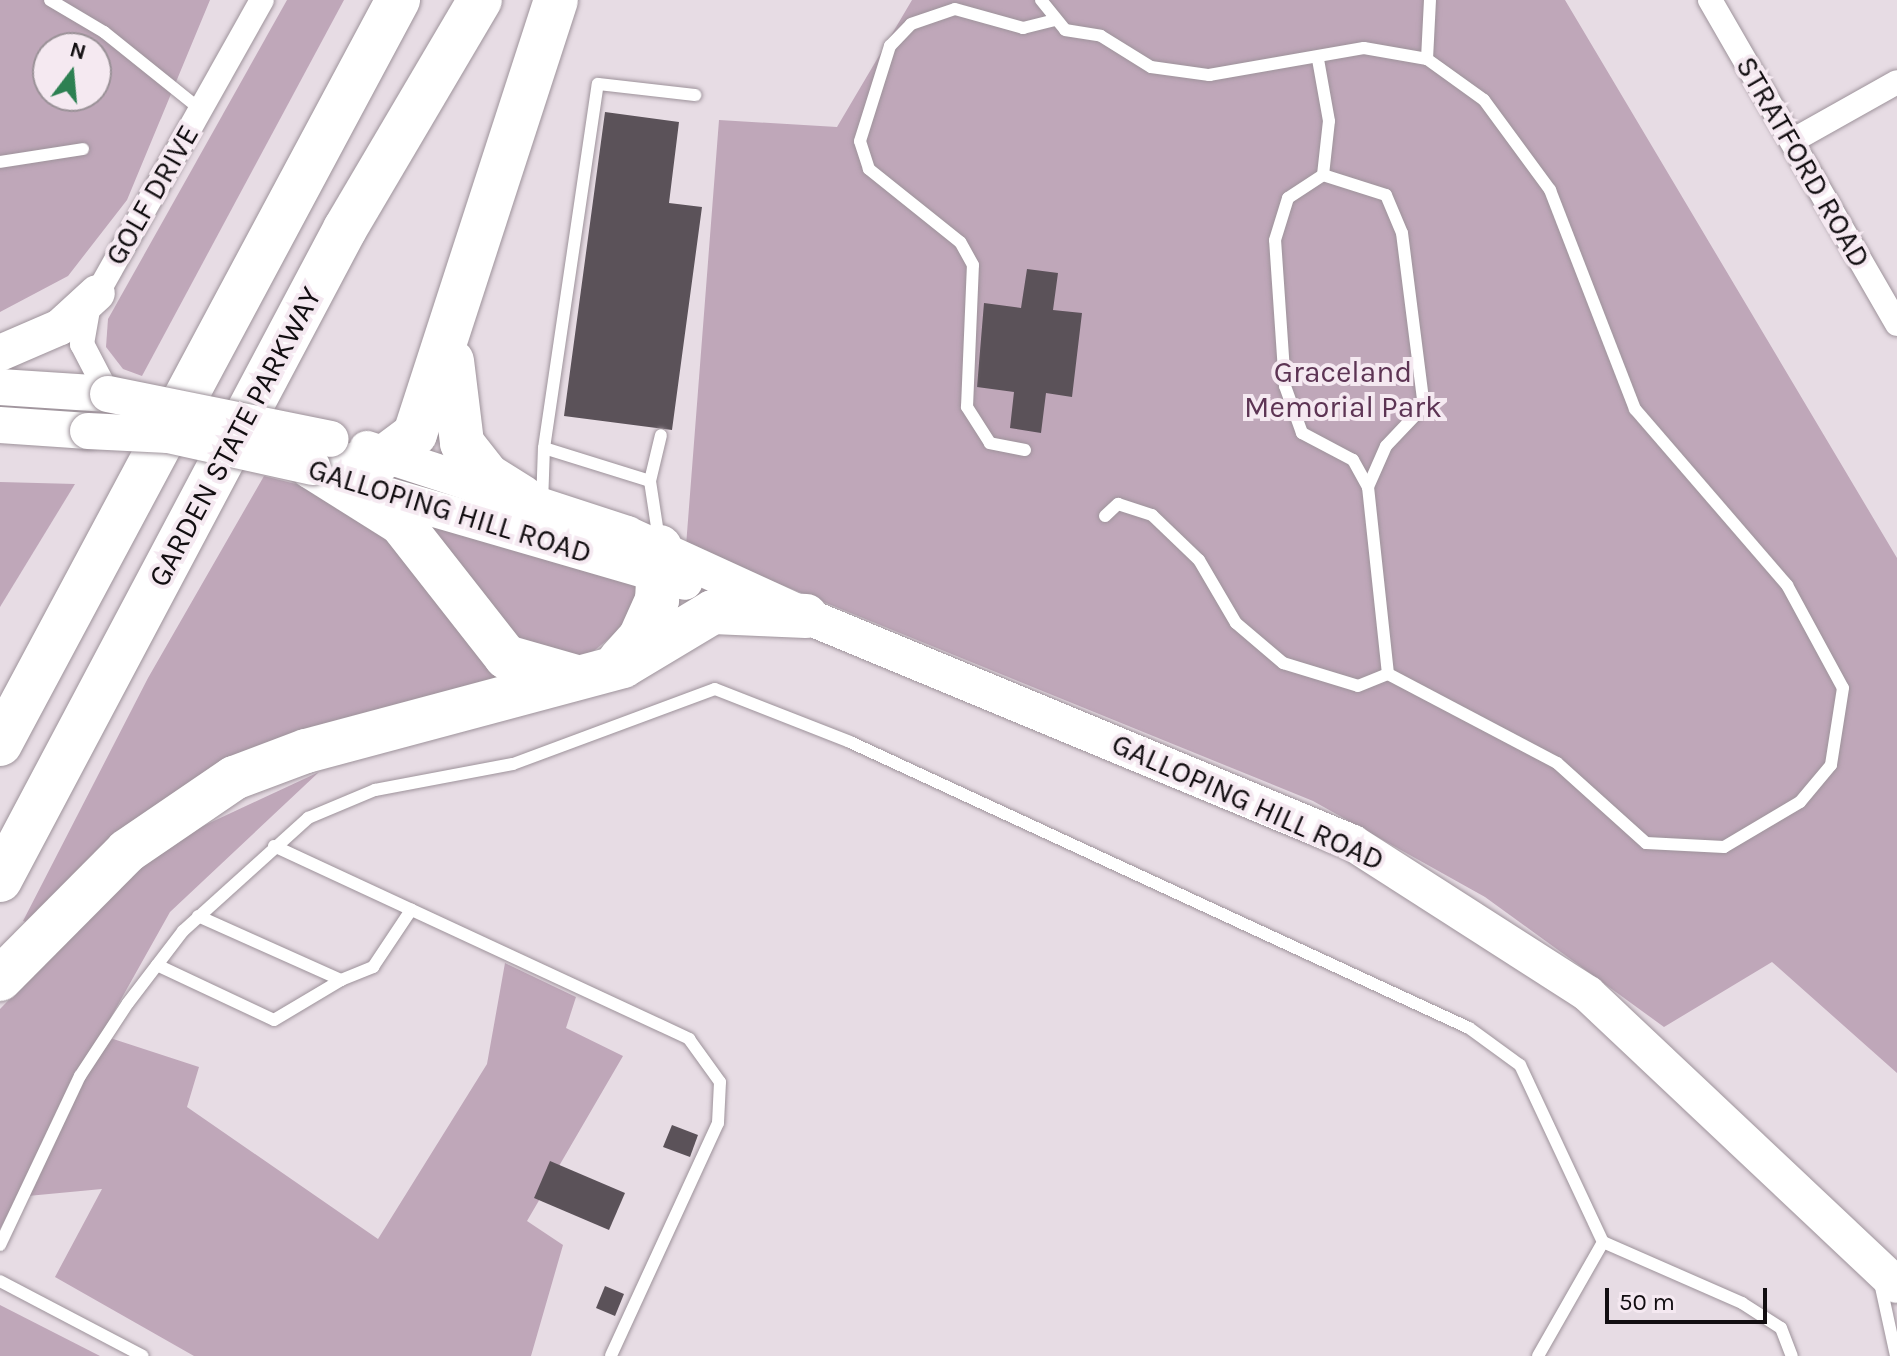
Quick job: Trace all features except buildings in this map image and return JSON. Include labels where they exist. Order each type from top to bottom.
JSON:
[{"type":"highway","points":[[0,744],[398,0]]},
{"type":"highway","name":"GARDEN STATE PARKWAY","points":[[0,880],[345,229],[480,0]]},
{"type":"highway","points":[[322,453],[375,464],[395,455],[419,425],[463,297],[518,100],[556,0]]},
{"type":"highway","points":[[463,297],[451,374],[457,431],[477,466],[532,501]]},
{"type":"highway","points":[[322,453],[401,523],[506,657],[594,674],[640,638],[661,561]]},
{"type":"highway","points":[[0,684],[114,528]]},
{"type":"highway","points":[[0,979],[88,885],[216,787],[306,751],[594,674],[713,612],[806,616]]},
{"type":"main road","points":[[0,353],[60,327],[97,293]]},
{"type":"main road","name":"GALLOPING HILL ROAD","points":[[0,387],[108,394],[322,453],[661,561],[806,616],[1247,796],[1410,876],[1588,994],[1897,1285]]},
{"type":"main road","points":[[108,394],[168,435]]},
{"type":"main road","name":"GALLOPING HILL ROAD","points":[[0,425],[168,435],[322,453]]},
{"type":"main road","name":"GALLOPING HILL ROAD","points":[[395,455],[532,501],[661,561]]},
{"type":"street","name":"GOLF DRIVE","points":[[108,394],[82,344],[97,293],[262,0]]},
{"type":"street","name":"STRATFORD ROAD","points":[[1710,0],[1897,324]]},
{"type":"street","points":[[1792,141],[1897,82]]},
{"type":"lane","points":[[50,0],[104,32],[201,110]]},
{"type":"lane","points":[[1041,0],[1065,30],[1101,36],[1151,67],[1209,75],[1318,59],[1364,48],[1427,59],[1484,100],[1550,190],[1635,409],[1787,585],[1843,688],[1831,765],[1800,802],[1724,847],[1646,843],[1557,763],[1388,674],[1358,686],[1283,663],[1236,623],[1199,560],[1152,515],[1118,504],[1105,516]]},
{"type":"lane","points":[[1427,59],[1430,0]]},
{"type":"lane","points":[[1025,450],[990,443],[967,407],[973,265],[960,242],[869,169],[860,141],[890,46],[911,24],[955,9],[1023,28],[1055,20]]},
{"type":"lane","points":[[1318,59],[1329,121],[1323,175]]},
{"type":"lane","points":[[532,501],[544,448],[598,84],[695,95]]},
{"type":"lane","points":[[0,162],[83,149]]},
{"type":"lane","points":[[1323,175],[1288,198],[1275,240],[1285,386],[1302,433],[1353,460],[1368,487],[1388,674]]},
{"type":"lane","points":[[1323,175],[1386,195],[1402,233],[1424,406],[1386,446],[1368,487]]},
{"type":"lane","points":[[661,435],[650,481],[661,561]]},
{"type":"lane","points":[[544,448],[650,481]]},
{"type":"lane","points":[[0,1245],[80,1076],[157,965],[198,916],[308,818],[375,790],[513,764],[715,689],[850,742],[1469,1028],[1520,1065],[1603,1242],[1742,1303],[1781,1328],[1792,1356]]},
{"type":"lane","points":[[274,846],[689,1039],[720,1082],[718,1123],[611,1356]]},
{"type":"lane","points":[[157,965],[274,1020],[341,980],[373,967],[411,910]]},
{"type":"lane","points":[[198,916],[341,980]]},
{"type":"lane","points":[[1538,1356],[1603,1242]]},
{"type":"lane","points":[[1861,1253],[1885,1292],[1896,1356]]},
{"type":"lane","points":[[0,1281],[143,1356]]},
{"type":"green space","points":[[0,0],[210,0],[127,200],[68,276],[0,312]]},
{"type":"green space","points":[[287,0],[344,0],[142,376],[123,369],[106,347],[108,319]]},
{"type":"green space","name":"Graceland Memorial Park","points":[[912,0],[1565,0],[1897,558],[1897,1073],[1772,962],[1664,1027],[1485,897],[1313,801],[686,546],[719,120],[837,127]]},
{"type":"green space","points":[[264,476],[344,496],[386,523],[507,681],[262,747],[32,924],[23,921],[148,678]]},
{"type":"green space","points":[[0,482],[75,484],[0,607]]},
{"type":"green space","points":[[434,525],[642,585],[626,625],[580,662],[531,661],[425,531]]},
{"type":"green space","points":[[319,772],[170,912],[101,1035],[199,1067],[187,1107],[378,1239],[487,1064],[505,963],[576,997],[566,1028],[623,1056],[527,1221],[563,1245],[531,1356],[194,1356],[55,1277],[102,1189],[17,1197],[0,1229],[0,1009],[156,848]]},
{"type":"green space","points":[[0,1305],[100,1356],[0,1356]]}]
